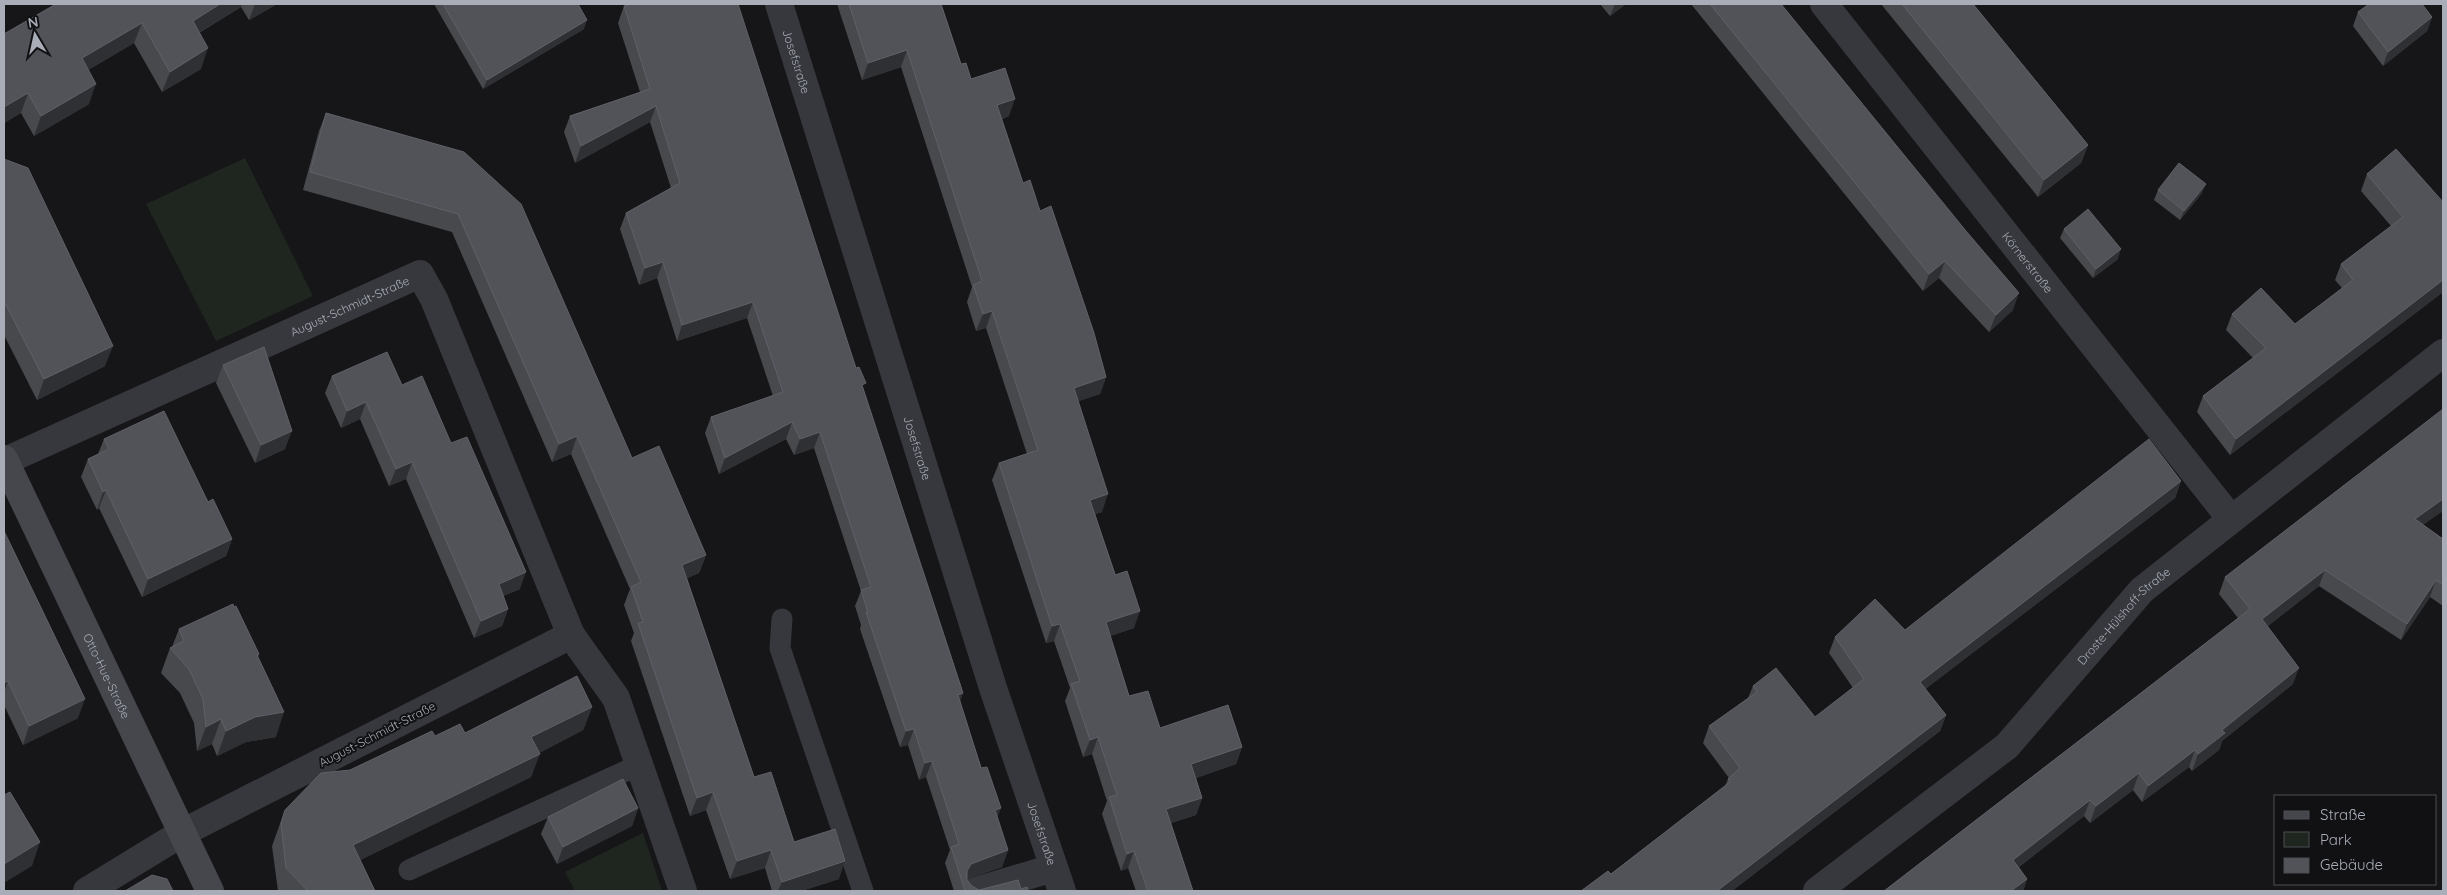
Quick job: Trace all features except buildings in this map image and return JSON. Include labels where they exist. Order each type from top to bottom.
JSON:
[{"type":"street","name":"Josefstraße","points":[[779,4],[993,688],[1057,880]]},
{"type":"street","name":"Körnerstraße","points":[[1824,4],[2231,519]]},
{"type":"street","name":"August-Schmidt-Straße","points":[[4,460],[420,274],[434,299],[571,635],[616,698],[684,891]]},
{"type":"street","name":"Droste-Hülshoff-Straße","points":[[1817,891],[2007,746],[2142,590],[2443,353]]},
{"type":"street","name":"Otto-Hue-Straße","points":[[4,460],[210,891]]},
{"type":"street","name":"August-Schmidt-Straße","points":[[87,891],[182,833],[571,635]]},
{"type":"street","points":[[976,891],[1057,880]]},
{"type":"lane","points":[[782,619],[780,648],[863,891]]},
{"type":"lane","points":[[409,870],[639,765]]},
{"type":"green space","points":[[245,158],[313,296],[216,341],[146,204]]},
{"type":"green space","points":[[643,833],[662,891],[575,891],[565,872]]}]
